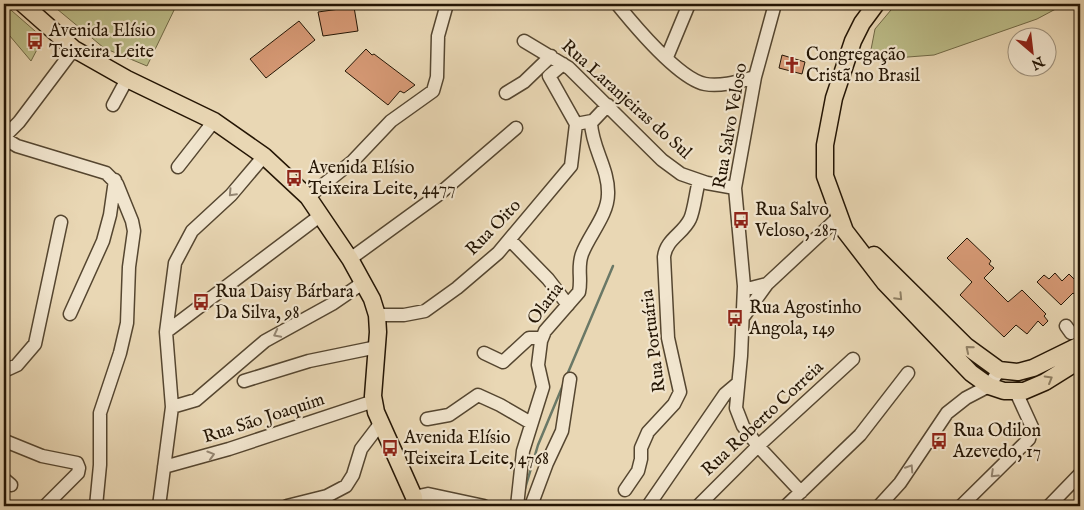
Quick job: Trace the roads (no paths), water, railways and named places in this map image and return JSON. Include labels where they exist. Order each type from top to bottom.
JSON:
[{"type":"main road","points":[[24,4],[74,49],[128,79],[214,121],[264,156],[308,197],[364,282],[377,316],[378,347],[374,401],[380,424],[415,501]]},
{"type":"main road","points":[[876,4],[862,23],[853,41],[828,124],[825,145],[825,176],[845,231],[886,283],[971,373],[989,386],[1004,391],[1016,392],[1045,382],[1080,360]]},
{"type":"main road","points":[[840,216],[873,253],[942,323],[987,363],[999,370],[1018,372],[1054,360]]},
{"type":"main road","points":[[1016,392],[1018,382],[1022,377],[1054,360],[1072,335]]},
{"type":"street","points":[[308,197],[353,161],[389,122],[433,91],[437,77],[438,36],[447,4]]},
{"type":"street","points":[[617,4],[688,77],[705,84],[725,83],[755,77]]},
{"type":"street","points":[[667,57],[689,4]]},
{"type":"street","name":"Rua Salvo Veloso","points":[[775,4],[755,77],[735,188],[744,286],[738,413],[743,426],[758,446],[801,492]]},
{"type":"street","name":"Rua Laranjeiras do Sul","points":[[524,41],[563,64],[662,160],[681,174],[735,188]]},
{"type":"street","points":[[74,49],[19,122],[4,138],[17,146],[100,170],[115,180],[131,216],[134,231],[129,267],[127,323],[120,353],[100,413],[99,484],[96,506]]},
{"type":"street","points":[[506,93],[524,82],[551,56]]},
{"type":"street","points":[[563,64],[549,76],[576,124],[592,121],[608,106]]},
{"type":"street","points":[[113,105],[128,79]]},
{"type":"street","points":[[178,168],[214,121]]},
{"type":"street","name":"Olaria","points":[[517,506],[523,451],[543,388],[538,365],[542,338],[579,292],[579,267],[582,253],[608,198],[606,178],[593,143],[592,121]]},
{"type":"street","name":"Rua Oito","points":[[377,316],[404,315],[428,309],[476,273],[510,240],[571,166],[576,124]]},
{"type":"street","points":[[350,259],[438,195],[516,128]]},
{"type":"street","points":[[160,506],[172,407],[166,332],[174,270],[183,245],[192,231],[231,195],[264,156]]},
{"type":"street","points":[[70,314],[103,241],[110,215],[115,180]]},
{"type":"street","name":"Rua Portuária","points":[[625,490],[638,470],[641,448],[648,432],[674,404],[680,394],[680,385],[668,338],[664,257],[667,245],[691,218],[699,180]]},
{"type":"street","points":[[166,332],[321,215]]},
{"type":"street","points":[[743,318],[767,284],[840,216]]},
{"type":"street","points":[[4,371],[17,365],[36,344],[60,222]]},
{"type":"street","points":[[510,240],[548,279],[568,305]]},
{"type":"street","points":[[172,407],[196,400],[265,341],[324,309],[364,282]]},
{"type":"street","points":[[744,286],[751,288],[767,284]]},
{"type":"street","points":[[484,353],[503,362],[529,338],[542,338]]},
{"type":"street","points":[[244,382],[309,361],[378,347]]},
{"type":"street","name":"Rua Roberto Correia","points":[[698,506],[758,446],[853,359]]},
{"type":"street","points":[[879,506],[900,483],[947,413],[966,398],[989,386],[999,370]]},
{"type":"street","points":[[786,506],[860,434],[908,373]]},
{"type":"street","points":[[531,506],[544,470],[562,431],[570,379]]},
{"type":"street","points":[[648,506],[724,394],[738,383]]},
{"type":"street","points":[[961,506],[1029,440],[1032,427],[1016,392]]},
{"type":"street","points":[[427,419],[449,415],[478,395],[500,404],[531,423]]},
{"type":"street","name":"Rua São Joaquim","points":[[164,467],[214,454],[374,401]]},
{"type":"street","points":[[287,506],[327,496],[346,486],[353,475],[361,449],[380,424]]},
{"type":"street","points":[[5,441],[42,456],[77,462],[80,468],[78,473],[46,506]]},
{"type":"street","points":[[1049,506],[1080,474]]},
{"type":"street","points":[[415,501],[428,494],[484,506]]},
{"type":"waterway","points":[[567,375],[613,266]]},
{"type":"waterway","points":[[524,492],[538,445],[563,385]]},
{"type":"place","name":"Avenida Elísio Teixeira Leite","points":[[35,41]]},
{"type":"place","name":"Congregação Cristã no Brasil","points":[[792,65]]},
{"type":"place","name":"Avenida Elísio Teixeira Leite, 4477","points":[[294,178]]},
{"type":"place","name":"Rua Salvo Veloso, 287","points":[[741,220]]},
{"type":"place","name":"Rua Daisy Bárbara Da Silva, 98","points":[[201,302]]},
{"type":"place","name":"Rua Agostinho Angola, 149","points":[[735,318]]},
{"type":"place","name":"Rua Odilon Azevedo, 17","points":[[939,441]]},
{"type":"place","name":"Avenida Elísio Teixeira Leite, 4768","points":[[390,448]]}]
